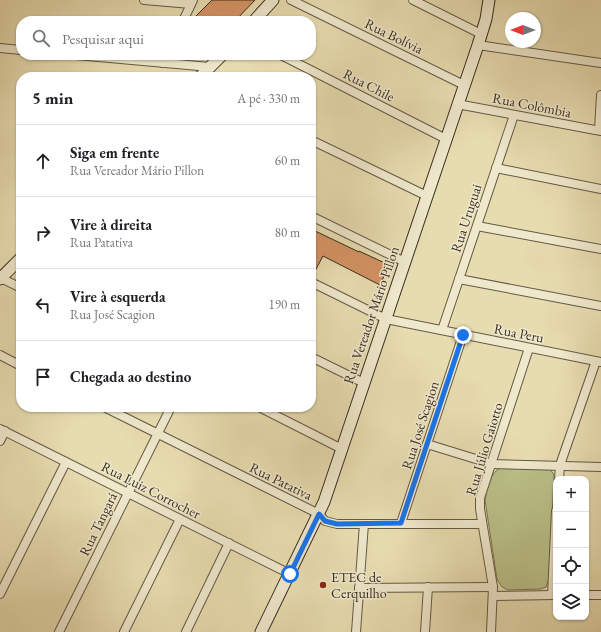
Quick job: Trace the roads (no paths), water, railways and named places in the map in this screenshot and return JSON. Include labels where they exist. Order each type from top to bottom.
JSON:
[{"type":"street","points":[[144,0],[192,2],[185,16]]},
{"type":"street","points":[[259,16],[273,0]]},
{"type":"street","name":"Rua Bolívia","points":[[291,0],[464,85]]},
{"type":"street","points":[[413,0],[481,34]]},
{"type":"street","name":"Rua Vereador Mário Pillon","points":[[262,632],[319,514],[478,45],[486,19],[489,0]]},
{"type":"street","points":[[478,45],[601,63]]},
{"type":"street","points":[[0,48],[16,50]]},
{"type":"street","points":[[171,60],[210,67]]},
{"type":"street","points":[[205,72],[217,60]]},
{"type":"street","name":"Rua Chile","points":[[291,60],[314,72]]},
{"type":"street","name":"Rua Chile","points":[[316,73],[446,139]]},
{"type":"street","points":[[600,130],[601,95]]},
{"type":"street","name":"Rua Colômbia","points":[[458,104],[600,130]]},
{"type":"street","name":"Rua Uruguai","points":[[442,330],[514,115]]},
{"type":"street","points":[[316,142],[427,196]]},
{"type":"street","points":[[496,168],[601,189]]},
{"type":"street","points":[[316,218],[404,262]]},
{"type":"street","points":[[477,226],[601,249]]},
{"type":"street","points":[[16,263],[0,279],[16,286]]},
{"type":"street","points":[[459,279],[601,306]]},
{"type":"street","name":"Rua Peru","points":[[316,284],[386,319],[598,362]]},
{"type":"street","name":"Rua José Scagion","points":[[401,523],[463,335]]},
{"type":"street","name":"Rua Júlio Gaiotto","points":[[491,632],[493,587],[482,524],[480,498],[529,348]]},
{"type":"street","points":[[0,355],[16,363]]},
{"type":"street","points":[[316,360],[364,384]]},
{"type":"street","points":[[559,476],[560,465],[598,362]]},
{"type":"street","name":"Rua Patativa","points":[[114,412],[319,514],[325,521],[337,524],[482,524]]},
{"type":"street","name":"Rua Tangará","points":[[59,632],[169,412]]},
{"type":"street","points":[[269,412],[342,449]]},
{"type":"street","points":[[0,441],[2,430]]},
{"type":"street","name":"Rua Luiz Corrocher","points":[[2,430],[290,574]]},
{"type":"street","points":[[427,444],[492,464],[601,467]]},
{"type":"street","points":[[0,594],[66,462]]},
{"type":"street","points":[[554,584],[556,512]]},
{"type":"street","points":[[124,632],[180,519]]},
{"type":"street","points":[[356,632],[364,524]]},
{"type":"street","points":[[186,632],[229,543]]},
{"type":"street","points":[[425,632],[428,587]]},
{"type":"street","points":[[359,588],[493,587]]},
{"type":"street","points":[[493,596],[553,595]]},
{"type":"street","points":[[589,595],[601,595]]},
{"type":"place","name":"ETEC de Cerquilho","points":[[323,585]]}]
